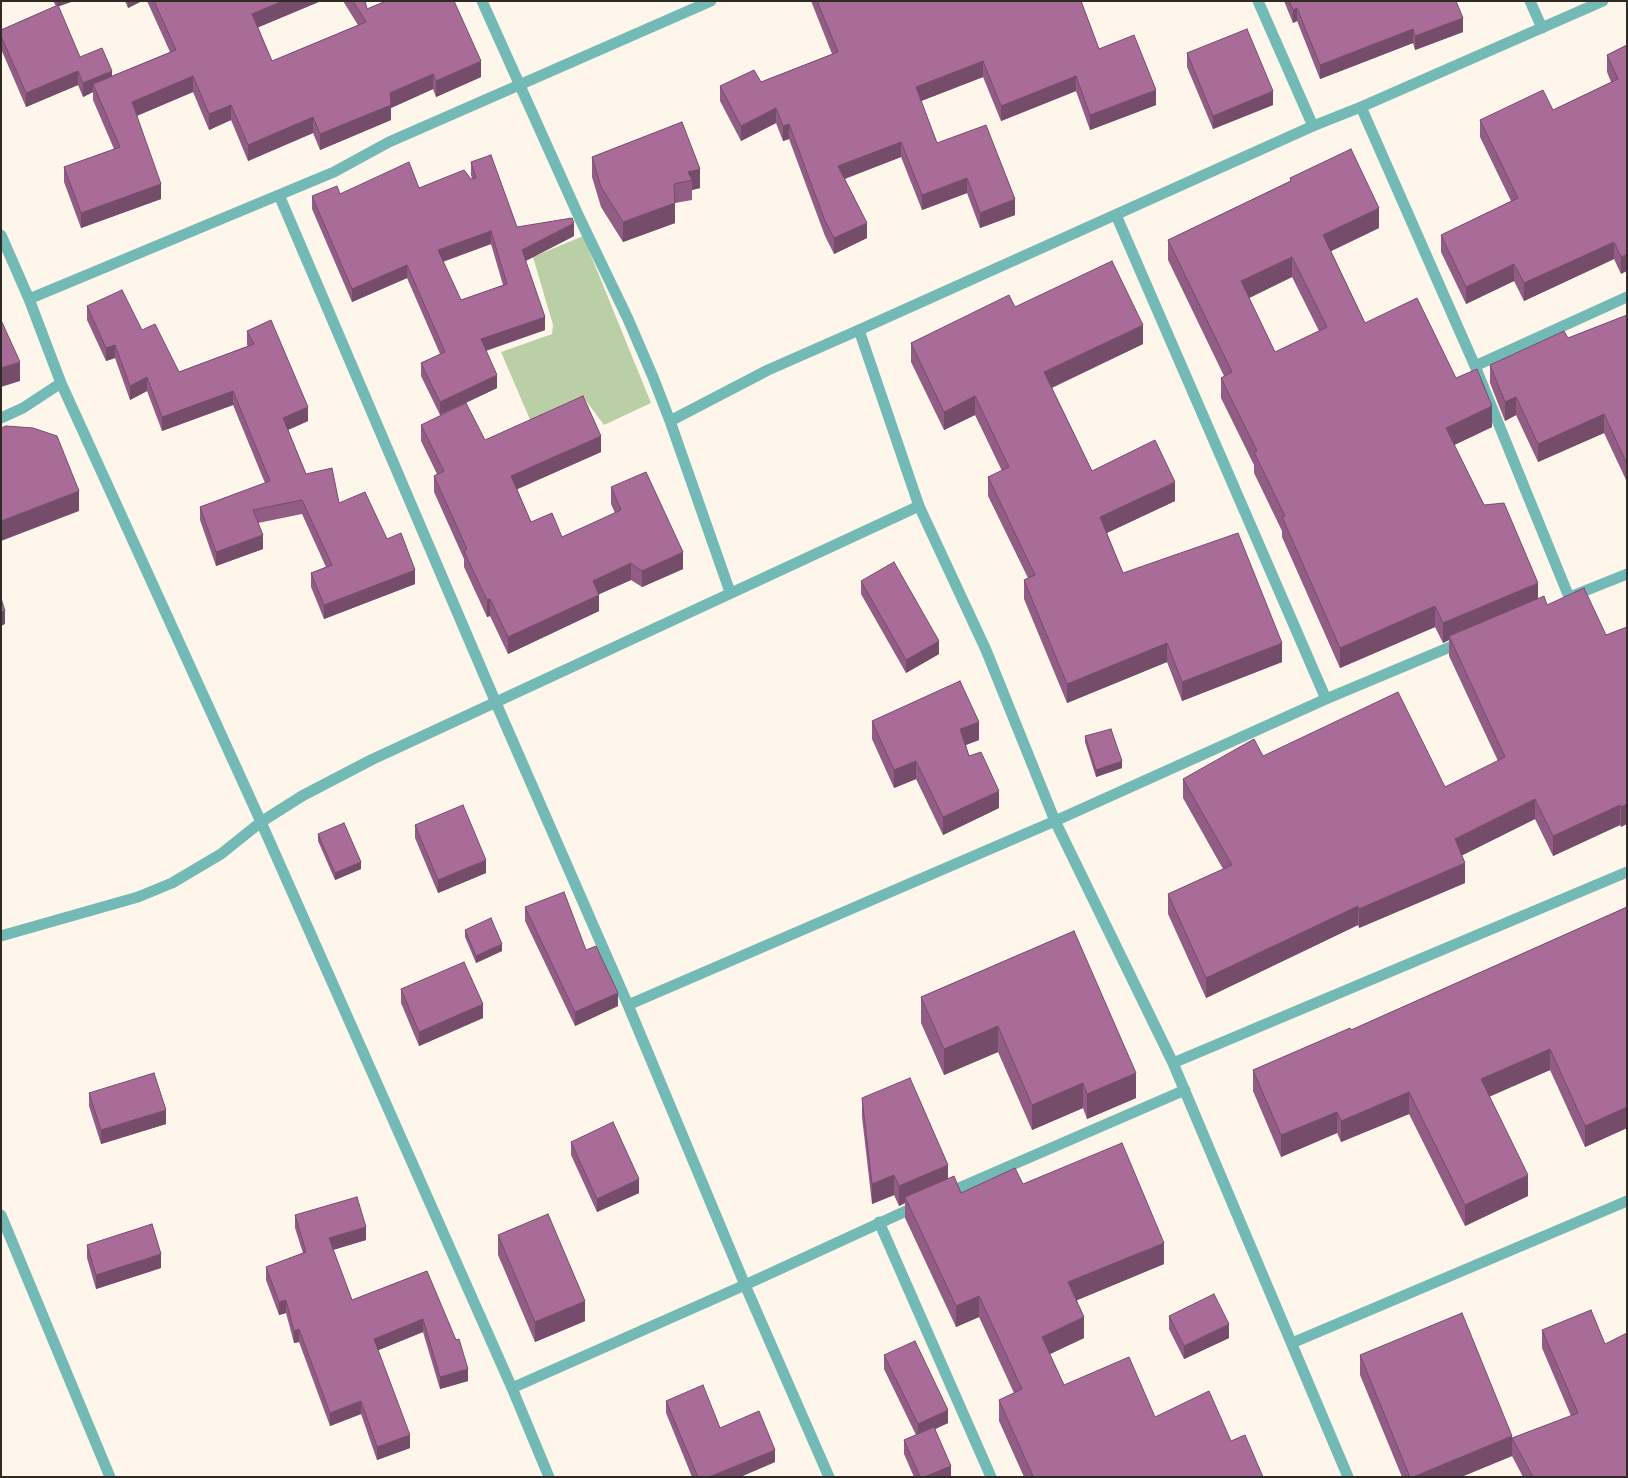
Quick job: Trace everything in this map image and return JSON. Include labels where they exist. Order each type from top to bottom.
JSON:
[{"type":"street","points":[[482,1],[576,210],[628,319],[670,421],[730,592]]},
{"type":"street","points":[[29,299],[334,172],[389,142],[711,1]]},
{"type":"street","points":[[1258,1],[1314,126]]},
{"type":"street","points":[[1530,1],[1542,28]]},
{"type":"street","points":[[670,421],[768,370],[1314,126],[1361,107],[1603,1]]},
{"type":"street","points":[[1361,107],[1475,366],[1565,599],[1627,574]]},
{"type":"street","points":[[279,195],[496,703],[628,1005],[745,1285],[829,1477]]},
{"type":"street","points":[[1116,215],[1326,699]]},
{"type":"street","points":[[1,235],[29,299],[61,383],[261,822],[512,1388],[549,1477]]},
{"type":"street","points":[[1475,366],[1627,297]]},
{"type":"street","points":[[859,330],[919,506],[986,650],[1055,821],[1185,1090],[1348,1477]]},
{"type":"street","points":[[1,418],[23,408],[61,383]]},
{"type":"street","points":[[1,936],[138,896],[172,883],[221,854],[261,822],[302,796],[371,760],[496,703],[730,592],[919,506]]},
{"type":"street","points":[[628,1005],[1055,821],[1326,699],[1473,637]]},
{"type":"street","points":[[1173,1063],[1627,872]]},
{"type":"street","points":[[512,1388],[745,1285],[880,1222],[1185,1090]]},
{"type":"street","points":[[1292,1343],[1627,1201]]},
{"type":"street","points":[[1,1215],[110,1477]]},
{"type":"street","points":[[880,1222],[991,1477]]},
{"type":"green space","points":[[583,236],[651,403],[604,425],[584,398],[531,422],[501,352],[552,334],[553,325],[533,257]]},
{"type":"building","points":[[154,1],[283,1],[252,14],[272,61],[366,22],[353,1],[365,1],[367,9],[386,1],[454,1],[481,61],[436,81],[433,74],[390,93],[391,105],[320,134],[313,117],[248,145],[231,105],[209,114],[193,76],[132,102],[161,184],[81,213],[64,167],[120,147],[93,84],[176,50]]},
{"type":"building","points":[[817,1],[1081,1],[1099,49],[1134,35],[1156,90],[1090,115],[1076,76],[1001,106],[983,61],[916,87],[937,143],[986,125],[1015,199],[980,213],[967,178],[922,195],[901,142],[838,166],[867,223],[834,238],[825,221],[789,124],[783,126],[776,108],[741,126],[720,86],[754,70],[761,82],[838,52]]},
{"type":"building","points":[[1289,1],[1456,1],[1463,18],[1415,36],[1413,29],[1320,65],[1297,8],[1293,10]]},
{"type":"building","points":[[58,5],[80,57],[102,48],[112,71],[83,83],[78,71],[26,93],[1,36],[1,30]]},
{"type":"building","points":[[1247,29],[1273,91],[1213,116],[1187,53]]},
{"type":"building","points":[[1627,45],[1627,254],[1621,257],[1614,242],[1524,283],[1514,264],[1466,287],[1441,235],[1518,198],[1480,120],[1543,90],[1553,110],[1618,79],[1607,55]]},
{"type":"building","points":[[682,122],[700,169],[688,172],[692,180],[674,184],[675,203],[623,222],[601,187],[592,157]]},
{"type":"building","points":[[1351,149],[1379,208],[1323,235],[1365,323],[1417,298],[1456,378],[1477,369],[1492,406],[1446,428],[1484,505],[1504,503],[1538,583],[1443,623],[1435,606],[1340,648],[1282,517],[1285,516],[1254,452],[1257,451],[1221,378],[1232,372],[1168,240],[1291,181],[1290,178]],"holes":[[[1292,257],[1327,327],[1275,352],[1241,281]]]},
{"type":"building","points":[[491,155],[517,227],[572,218],[574,223],[522,250],[545,317],[481,339],[497,375],[440,402],[421,363],[445,352],[407,265],[352,289],[312,196],[337,186],[340,194],[409,162],[419,188],[464,170],[471,179],[476,178],[471,162]],"holes":[[[491,231],[507,284],[461,300],[438,250]]]},
{"type":"building","points":[[1112,261],[1143,325],[1044,372],[1092,471],[1155,440],[1175,482],[1100,517],[1123,573],[1238,533],[1282,643],[1182,682],[1167,643],[1067,684],[1024,580],[1035,575],[988,477],[1009,467],[975,396],[944,412],[911,343],[1009,295],[1015,307]]},
{"type":"building","points":[[122,290],[142,330],[155,324],[179,372],[254,344],[247,331],[271,320],[308,407],[283,418],[306,474],[332,468],[339,503],[365,492],[387,539],[401,533],[415,570],[324,605],[311,573],[332,565],[302,500],[253,510],[263,535],[216,552],[200,507],[270,481],[233,391],[162,417],[147,377],[130,386],[115,345],[106,348],[87,306]]},
{"type":"building","points":[[1627,315],[1627,464],[1604,414],[1538,444],[1516,397],[1505,402],[1490,365],[1564,331],[1568,338]]},
{"type":"building","points":[[1,320],[20,362],[1,368]]},
{"type":"building","points":[[583,396],[601,436],[511,476],[531,522],[552,513],[562,537],[621,510],[611,487],[646,472],[683,552],[642,571],[631,563],[593,581],[599,595],[508,637],[490,599],[487,600],[464,551],[467,549],[434,476],[444,471],[421,425],[466,403],[485,440]]},
{"type":"building","points":[[6,426],[33,428],[57,436],[79,491],[1,521],[1,428]]},
{"type":"building","points":[[894,562],[939,641],[906,660],[861,581]]},
{"type":"building","points":[[1584,588],[1606,635],[1627,627],[1627,804],[1621,807],[1620,805],[1553,836],[1535,799],[1455,839],[1465,863],[1359,909],[1358,906],[1206,978],[1168,894],[1232,865],[1183,779],[1254,739],[1263,756],[1398,692],[1445,787],[1505,757],[1449,636],[1544,596],[1547,605]]},
{"type":"building","points":[[1,598],[5,611],[1,612]]},
{"type":"building","points":[[960,681],[979,722],[960,729],[969,756],[981,752],[999,791],[943,817],[916,761],[894,770],[872,721]]},
{"type":"building","points":[[1111,729],[1122,761],[1096,770],[1085,736]]},
{"type":"building","points":[[463,805],[486,860],[438,880],[415,825]]},
{"type":"building","points":[[344,823],[361,862],[335,873],[318,834]]},
{"type":"building","points":[[564,892],[586,950],[596,946],[618,993],[575,1012],[525,907]]},
{"type":"building","points":[[1627,907],[1627,1107],[1585,1126],[1550,1049],[1481,1079],[1528,1175],[1465,1205],[1409,1092],[1341,1121],[1337,1112],[1281,1135],[1253,1070],[1350,1028],[1351,1030]]},
{"type":"building","points":[[491,918],[502,944],[476,956],[465,930]]},
{"type":"building","points":[[1074,931],[1136,1073],[1087,1094],[1083,1083],[1032,1105],[998,1026],[944,1049],[921,997]]},
{"type":"building","points":[[464,962],[483,1004],[419,1032],[401,989]]},
{"type":"building","points":[[154,1073],[166,1110],[101,1130],[89,1093]]},
{"type":"building","points":[[910,1078],[948,1165],[899,1186],[894,1175],[872,1184],[862,1098]]},
{"type":"building","points":[[613,1122],[639,1179],[597,1199],[571,1142]]},
{"type":"building","points":[[1122,1143],[1164,1243],[1068,1282],[1084,1317],[1042,1337],[1064,1385],[1129,1357],[1155,1417],[1209,1391],[1231,1441],[1245,1435],[1263,1477],[1032,1477],[1031,1476],[1033,1476],[999,1400],[1022,1389],[979,1296],[956,1306],[905,1197],[954,1176],[961,1193],[1015,1168],[1023,1184]]},
{"type":"building","points":[[357,1197],[366,1227],[329,1238],[352,1300],[427,1271],[456,1340],[459,1339],[468,1369],[440,1377],[423,1319],[374,1339],[410,1435],[377,1447],[361,1401],[330,1413],[299,1329],[294,1331],[286,1300],[279,1302],[266,1267],[306,1252],[295,1215]]},
{"type":"building","points":[[548,1214],[585,1301],[535,1322],[498,1235]]},
{"type":"building","points":[[152,1224],[161,1254],[96,1275],[87,1245]]},
{"type":"building","points":[[1214,1294],[1229,1324],[1184,1346],[1169,1316]]},
{"type":"building","points":[[1591,1310],[1605,1344],[1627,1333],[1627,1477],[1533,1477],[1512,1438],[1578,1413],[1542,1330]]},
{"type":"building","points":[[1462,1313],[1512,1436],[1410,1477],[1360,1355]]},
{"type":"building","points":[[915,1341],[948,1410],[918,1424],[884,1355]]},
{"type":"building","points":[[703,1385],[720,1428],[759,1411],[775,1450],[709,1477],[698,1477],[666,1401]]},
{"type":"building","points":[[934,1427],[951,1466],[924,1477],[920,1477],[904,1440]]}]
